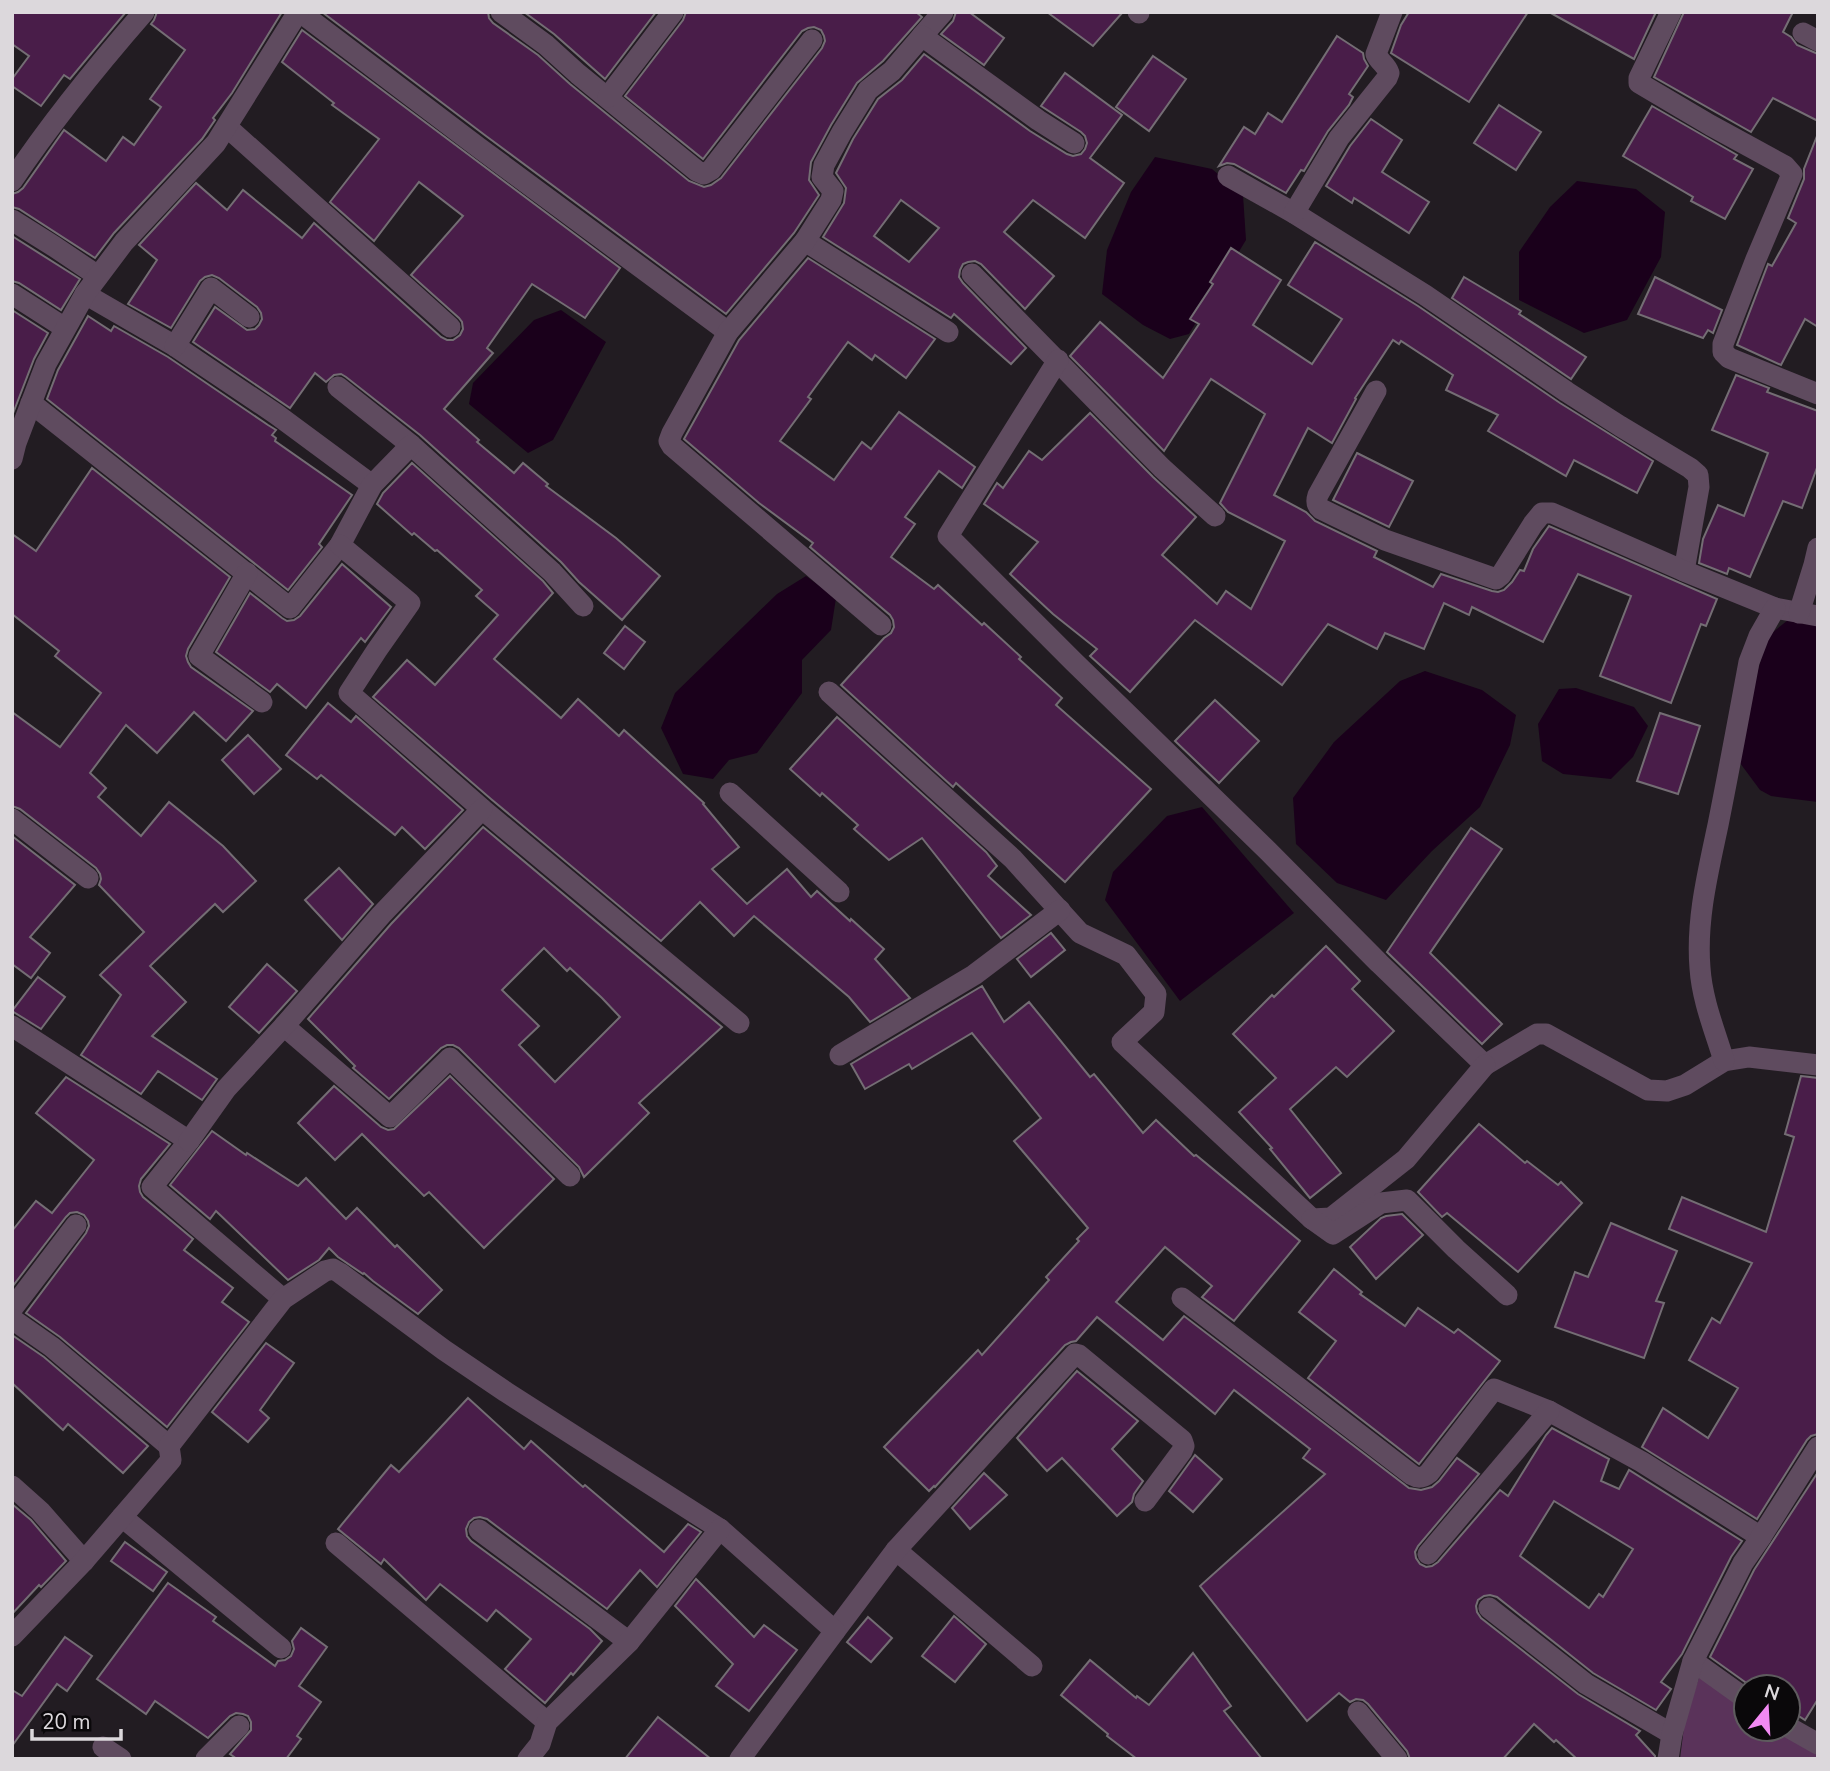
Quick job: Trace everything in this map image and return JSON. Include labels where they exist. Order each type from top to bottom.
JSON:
[{"type":"street","points":[[12,181],[42,136],[144,12]]},
{"type":"street","points":[[13,448],[46,364],[85,294],[124,242],[216,143],[299,12],[728,332]]},
{"type":"street","points":[[502,12],[704,174],[719,160],[812,40]]},
{"type":"street","points":[[608,97],[673,12]]},
{"type":"street","points":[[881,625],[669,441],[728,332],[805,241],[833,196],[822,172],[842,132],[868,90],[892,71],[943,12]]},
{"type":"street","points":[[1294,213],[1339,138],[1387,78],[1387,67],[1378,60],[1376,54],[1392,12]]},
{"type":"street","points":[[1671,12],[1639,83],[1785,166],[1792,174],[1723,344],[1723,352],[1729,358],[1818,394]]},
{"type":"street","points":[[922,36],[1074,143]]},
{"type":"street","points":[[227,127],[450,327]]},
{"type":"street","points":[[1228,176],[1294,213],[1425,295],[1524,364],[1690,468],[1698,475],[1699,487],[1684,571]]},
{"type":"street","points":[[12,220],[98,276]]},
{"type":"street","points":[[805,241],[948,332]]},
{"type":"street","points":[[972,274],[1162,468],[1215,516]]},
{"type":"street","points":[[175,346],[211,288],[249,317]]},
{"type":"street","points":[[12,294],[65,328]]},
{"type":"street","points":[[85,294],[175,346],[276,414],[372,485]]},
{"type":"street","points":[[1058,360],[948,536],[1485,1065]]},
{"type":"street","points":[[338,387],[411,444],[552,572],[583,606]]},
{"type":"street","points":[[1376,391],[1316,501],[1321,509],[1385,540],[1496,579],[1542,513],[1552,513],[1775,608],[1808,615],[1818,548]]},
{"type":"street","points":[[31,403],[290,608],[340,545],[372,485],[411,444]]},
{"type":"street","points":[[340,545],[410,603],[349,693],[482,809],[739,1023]]},
{"type":"street","points":[[247,573],[199,656],[262,702]]},
{"type":"street","points":[[1724,1061],[1703,993],[1699,943],[1701,919],[1749,662],[1759,636],[1775,608]]},
{"type":"street","points":[[829,692],[1013,859],[1080,933],[1126,955],[1156,993],[1154,1012],[1122,1042],[1312,1219],[1333,1234],[1381,1203],[1407,1200],[1507,1295]]},
{"type":"street","points":[[730,793],[839,892]]},
{"type":"street","points":[[283,1299],[152,1187],[189,1142],[226,1088],[381,915],[482,809]]},
{"type":"street","points":[[12,820],[88,878]]},
{"type":"street","points":[[840,1055],[974,975],[1060,910]]},
{"type":"street","points":[[12,1026],[189,1142]]},
{"type":"street","points":[[284,1026],[390,1117],[450,1058],[570,1177]]},
{"type":"street","points":[[1312,1219],[1331,1218],[1406,1159],[1485,1065],[1537,1034],[1546,1034],[1648,1090],[1667,1091],[1685,1085],[1724,1061],[1749,1057],[1818,1065]]},
{"type":"street","points":[[12,1310],[76,1225]]},
{"type":"street","points":[[169,1446],[283,1299],[332,1269],[443,1350],[720,1529],[835,1632]]},
{"type":"street","points":[[1182,1298],[1418,1478],[1429,1473],[1494,1389],[1549,1411],[1642,1462],[1762,1538]]},
{"type":"street","points":[[12,1319],[52,1347],[169,1446],[171,1460],[84,1561],[12,1636]]},
{"type":"street","points":[[740,1759],[896,1550],[1075,1354],[1182,1440],[1182,1451],[1145,1501]]},
{"type":"street","points":[[1429,1554],[1549,1411]]},
{"type":"street","points":[[1668,1759],[1672,1734],[1693,1661],[1743,1563],[1762,1538],[1818,1447]]},
{"type":"street","points":[[12,1486],[40,1511],[84,1561]]},
{"type":"street","points":[[122,1517],[281,1648]]},
{"type":"street","points":[[528,1759],[540,1744],[547,1722],[629,1642],[720,1529]]},
{"type":"street","points":[[479,1530],[629,1642]]},
{"type":"street","points":[[336,1542],[547,1722]]},
{"type":"street","points":[[896,1550],[1032,1666]]},
{"type":"street","points":[[1489,1608],[1587,1684],[1672,1734]]},
{"type":"street","points":[[1693,1661],[1732,1689]]},
{"type":"street","points":[[1358,1712],[1397,1759]]},
{"type":"street","points":[[206,1759],[239,1726]]},
{"type":"street","points":[[1802,1735],[1818,1744]]},
{"type":"street","points":[[103,1747],[121,1759]]},
{"type":"shaded area","points":[[1155,157],[1212,169],[1243,195],[1246,240],[1189,334],[1170,339],[1143,325],[1102,294],[1107,250],[1131,192]]},
{"type":"shaded area","points":[[1577,181],[1636,189],[1665,212],[1661,257],[1627,320],[1584,333],[1519,300],[1519,252],[1550,207]]},
{"type":"shaded area","points":[[561,310],[606,342],[553,440],[528,453],[469,404],[473,383],[534,320]]},
{"type":"shaded area","points":[[806,576],[836,598],[831,630],[802,660],[802,693],[757,753],[729,760],[713,779],[683,774],[661,728],[675,693],[777,594]]},
{"type":"shaded area","points":[[1788,620],[1818,621],[1818,802],[1771,796],[1760,790],[1740,763],[1756,678],[1767,637]]},
{"type":"shaded area","points":[[1425,671],[1482,690],[1516,715],[1510,745],[1480,807],[1432,851],[1386,900],[1337,883],[1296,844],[1293,798],[1334,742],[1400,681]]},
{"type":"shaded area","points":[[1576,688],[1634,707],[1648,726],[1633,757],[1611,779],[1563,774],[1542,761],[1538,724],[1559,689]]},
{"type":"shaded area","points":[[1202,807],[1294,913],[1180,1001],[1105,900],[1113,872],[1167,816]]},
{"type":"shaded area","points":[[1700,1675],[1732,1697],[1732,1743],[1802,1741],[1818,1751],[1818,1759],[1680,1759],[1685,1719]]},
{"type":"building","points":[[12,12],[126,12],[70,79],[64,75],[41,106],[12,86],[12,79],[29,56],[12,44]]},
{"type":"building","points":[[157,12],[282,12],[202,139],[114,233],[95,258],[12,207],[12,194],[23,188],[64,130],[106,161],[123,137],[134,145],[161,107],[150,99],[185,50],[151,24]]},
{"type":"building","points":[[322,12],[488,12],[493,23],[538,55],[689,181],[704,187],[721,178],[825,41],[821,30],[814,27],[802,31],[703,159],[625,96],[683,20],[686,12],[916,12],[922,17],[883,61],[857,83],[811,162],[809,180],[819,195],[794,233],[726,314]]},
{"type":"building","points":[[524,12],[656,12],[605,79],[554,34]]},
{"type":"building","points":[[956,12],[969,12],[1004,38],[984,65],[941,34],[953,21]]},
{"type":"building","points":[[1047,12],[1123,12],[1093,46]]},
{"type":"building","points":[[1409,12],[1528,12],[1469,102],[1391,53]]},
{"type":"building","points":[[1549,12],[1656,12],[1634,59]]},
{"type":"building","points":[[1684,12],[1793,12],[1783,32],[1797,45],[1818,54],[1818,121],[1773,98],[1751,132],[1654,77]]},
{"type":"building","points":[[302,30],[620,268],[585,318],[532,284],[487,348],[493,353],[444,409],[514,473],[523,463],[548,484],[546,486],[616,538],[660,576],[622,620],[420,435],[346,377],[341,374],[334,375],[326,382],[315,373],[290,408],[193,342],[215,307],[247,330],[255,329],[262,319],[257,307],[219,278],[212,275],[200,281],[171,328],[128,304],[157,260],[139,245],[196,183],[227,210],[243,190],[302,238],[314,223],[441,337],[453,340],[460,335],[463,329],[459,318],[411,275],[463,216],[419,182],[374,241],[330,202],[379,139],[332,105],[334,103],[282,62]]},
{"type":"building","points":[[1337,36],[1363,53],[1368,66],[1349,94],[1353,97],[1349,105],[1286,193],[1234,164],[1219,166],[1244,127],[1255,134],[1268,113],[1282,122]]},
{"type":"building","points":[[924,54],[1030,131],[1073,156],[1081,154],[1085,149],[1085,136],[1041,106],[1065,73],[1122,115],[1090,158],[1124,183],[1085,238],[1033,200],[1004,232],[1054,276],[1025,309],[981,264],[968,262],[963,264],[960,270],[959,277],[963,283],[1026,348],[1011,364],[954,314],[951,318],[823,237],[844,203],[846,188],[836,173],[853,139],[878,99],[902,80]],"holes":[[[901,200],[939,228],[909,262],[874,236]]]},
{"type":"building","points":[[1153,56],[1186,79],[1149,131],[1116,107]]},
{"type":"building","points":[[1499,105],[1541,132],[1516,170],[1474,143]]},
{"type":"building","points":[[1652,106],[1737,155],[1734,159],[1753,169],[1725,219],[1691,201],[1693,197],[1623,156]]},
{"type":"building","points":[[1371,119],[1402,140],[1382,172],[1429,202],[1409,233],[1354,198],[1352,203],[1326,186],[1350,146]]},
{"type":"building","points":[[1817,136],[1818,327],[1805,319],[1781,365],[1737,345],[1768,264],[1772,266],[1796,223],[1788,218]]},
{"type":"building","points":[[12,236],[80,279],[61,310],[12,281]]},
{"type":"building","points":[[1315,242],[1418,306],[1560,403],[1653,461],[1637,493],[1574,460],[1566,476],[1488,431],[1498,415],[1446,390],[1453,375],[1401,341],[1399,344],[1393,340],[1355,398],[1332,443],[1308,428],[1274,495],[1306,512],[1315,521],[1377,551],[1374,557],[1433,587],[1441,574],[1492,591],[1504,590],[1520,570],[1524,571],[1533,549],[1549,526],[1717,599],[1706,626],[1701,624],[1671,703],[1600,676],[1631,596],[1578,574],[1543,642],[1472,607],[1469,615],[1444,603],[1424,649],[1385,633],[1377,649],[1328,624],[1282,685],[1195,620],[1130,692],[1090,656],[1097,649],[1053,614],[1010,574],[1038,542],[984,504],[997,483],[1003,488],[1029,451],[1042,460],[1090,413],[1196,517],[1162,555],[1217,604],[1226,591],[1251,609],[1285,541],[1228,512],[1220,503],[1265,414],[1211,379],[1164,451],[1070,356],[1100,322],[1163,378],[1199,324],[1190,319],[1213,284],[1210,282],[1231,248],[1281,280],[1253,325],[1312,364],[1342,319],[1288,285]]},
{"type":"building","points":[[808,258],[935,339],[906,378],[875,355],[872,360],[848,342],[780,441],[834,480],[862,442],[871,449],[899,412],[975,467],[962,488],[939,471],[905,517],[915,524],[891,557],[934,589],[938,585],[982,625],[984,623],[1062,698],[1056,705],[1151,789],[1065,882],[956,783],[953,787],[841,685],[891,633],[894,627],[890,615],[810,547],[813,543],[759,503],[684,439],[739,340]]},
{"type":"building","points":[[1464,277],[1521,311],[1519,314],[1586,357],[1571,379],[1452,298]]},
{"type":"building","points":[[1655,277],[1722,310],[1713,333],[1708,330],[1703,338],[1638,314]]},
{"type":"building","points":[[12,310],[48,333],[34,359],[12,416]]},
{"type":"building","points":[[88,316],[111,331],[114,326],[168,357],[276,430],[272,435],[276,438],[275,441],[352,495],[319,544],[322,547],[288,590],[47,399],[58,370]]},
{"type":"building","points":[[1736,375],[1769,388],[1767,392],[1818,411],[1818,465],[1802,508],[1783,501],[1750,577],[1729,568],[1727,574],[1699,563],[1703,539],[1718,505],[1744,516],[1768,453],[1712,430]]},
{"type":"building","points":[[1357,453],[1413,481],[1389,527],[1333,500]]},
{"type":"building","points":[[412,463],[553,593],[494,659],[561,718],[578,699],[619,736],[624,730],[704,803],[739,847],[712,869],[747,904],[787,869],[811,897],[817,891],[884,949],[875,959],[910,998],[870,1022],[849,997],[754,916],[734,936],[700,902],[661,941],[373,697],[407,660],[435,685],[498,615],[476,596],[482,590],[437,550],[414,533],[412,535],[377,504],[383,493]]},
{"type":"building","points":[[92,468],[230,577],[186,656],[191,667],[253,711],[226,741],[194,712],[157,753],[126,725],[90,773],[106,788],[98,797],[141,836],[169,802],[223,846],[256,881],[223,912],[215,904],[150,966],[186,1002],[152,1036],[217,1079],[202,1100],[158,1071],[141,1094],[81,1055],[121,995],[100,975],[144,932],[99,885],[101,879],[96,868],[20,809],[12,806],[12,712],[60,747],[101,693],[55,656],[59,651],[12,614],[12,534],[36,551]]},
{"type":"building","points":[[342,564],[391,607],[365,642],[361,638],[306,708],[277,684],[270,692],[216,652],[250,593],[282,618],[287,621],[294,620]]},
{"type":"building","points":[[625,626],[645,642],[624,669],[604,653]]},
{"type":"building","points":[[1215,700],[1259,741],[1219,783],[1175,741]]},
{"type":"building","points":[[328,703],[351,722],[356,716],[463,810],[425,849],[402,827],[395,835],[321,775],[317,779],[286,755]]},
{"type":"building","points":[[1660,713],[1700,726],[1678,794],[1637,781]]},
{"type":"building","points":[[837,717],[986,852],[997,866],[988,876],[1031,915],[1001,938],[922,838],[889,860],[854,829],[858,825],[790,769]]},
{"type":"building","points":[[248,735],[281,769],[254,794],[222,760]]},
{"type":"building","points":[[483,827],[722,1027],[639,1103],[649,1113],[584,1177],[579,1167],[459,1048],[447,1045],[441,1048],[389,1099],[353,1068],[355,1066],[308,1019],[391,924]],"holes":[[[544,948],[567,971],[570,968],[620,1017],[555,1082],[519,1045],[539,1026],[502,990]]]},
{"type":"building","points":[[1471,828],[1502,849],[1430,953],[1502,1024],[1482,1044],[1387,952]]},
{"type":"building","points":[[12,836],[75,885],[30,937],[50,953],[31,978],[12,964]]},
{"type":"building","points":[[339,868],[373,904],[342,940],[305,900]]},
{"type":"building","points":[[1051,933],[1065,950],[1031,977],[1017,959]]},
{"type":"building","points":[[1326,946],[1360,981],[1352,989],[1394,1031],[1347,1077],[1336,1067],[1290,1109],[1341,1173],[1310,1198],[1270,1149],[1272,1148],[1239,1112],[1276,1078],[1233,1034]]},
{"type":"building","points":[[267,964],[297,991],[259,1033],[229,1007]]},
{"type":"building","points":[[38,977],[65,997],[41,1029],[12,1011]]},
{"type":"building","points":[[982,986],[1004,1022],[1029,1002],[1090,1077],[1094,1074],[1143,1133],[1156,1120],[1194,1156],[1300,1241],[1234,1321],[1202,1297],[1212,1286],[1165,1247],[1116,1302],[1163,1340],[1184,1316],[1409,1488],[1421,1490],[1432,1487],[1457,1458],[1479,1474],[1418,1546],[1415,1552],[1420,1564],[1426,1567],[1438,1562],[1500,1490],[1508,1496],[1552,1428],[1609,1459],[1601,1481],[1619,1489],[1629,1470],[1742,1541],[1731,1557],[1682,1654],[1661,1682],[1671,1689],[1656,1710],[1593,1673],[1497,1597],[1490,1595],[1478,1600],[1477,1612],[1481,1618],[1578,1694],[1640,1731],[1636,1735],[1655,1759],[1577,1759],[1534,1724],[1503,1759],[1410,1759],[1407,1751],[1368,1704],[1356,1699],[1350,1702],[1339,1693],[1307,1721],[1200,1586],[1325,1474],[1303,1458],[1310,1449],[1234,1390],[1215,1414],[1097,1317],[1076,1341],[1065,1345],[929,1491],[884,1447],[978,1350],[982,1355],[1049,1280],[1046,1277],[1088,1228],[1014,1141],[1041,1118],[972,1033],[912,1069],[909,1064],[865,1089],[851,1064]],"holes":[[[1554,1501],[1633,1549],[1603,1597],[1599,1594],[1589,1608],[1520,1556]]]},
{"type":"building","points":[[450,1076],[554,1179],[484,1248],[429,1192],[424,1196],[362,1134],[335,1160],[298,1123],[334,1086],[381,1127],[394,1129]]},
{"type":"building","points":[[1801,1076],[1818,1078],[1818,1434],[1807,1440],[1757,1519],[1642,1447],[1663,1408],[1708,1438],[1738,1388],[1689,1360],[1712,1318],[1720,1323],[1752,1263],[1669,1229],[1682,1197],[1766,1232],[1794,1137],[1785,1134]]},
{"type":"building","points":[[66,1077],[170,1144],[141,1179],[140,1192],[193,1239],[184,1250],[233,1288],[222,1302],[249,1322],[167,1427],[60,1337],[26,1313],[86,1233],[89,1226],[84,1215],[77,1212],[66,1217],[12,1287],[12,1231],[36,1201],[52,1213],[94,1160],[36,1113]]},
{"type":"building","points":[[1479,1124],[1525,1163],[1527,1161],[1558,1185],[1561,1182],[1582,1203],[1518,1272],[1447,1213],[1442,1217],[1418,1192]]},
{"type":"building","points":[[212,1131],[298,1186],[306,1178],[346,1219],[357,1208],[442,1290],[418,1314],[329,1248],[319,1260],[288,1280],[216,1211],[210,1219],[170,1185]]},
{"type":"building","points":[[1402,1214],[1423,1235],[1376,1279],[1350,1247],[1381,1218]]},
{"type":"building","points":[[1611,1223],[1677,1251],[1656,1301],[1664,1303],[1644,1358],[1555,1327],[1575,1272],[1588,1277]]},
{"type":"building","points":[[1334,1269],[1362,1292],[1360,1294],[1405,1326],[1418,1308],[1454,1333],[1458,1329],[1500,1361],[1419,1464],[1308,1378],[1336,1341],[1299,1312]]},
{"type":"building","points":[[12,1335],[44,1357],[148,1446],[123,1473],[68,1424],[63,1430],[12,1383]]},
{"type":"building","points":[[266,1343],[294,1363],[260,1410],[269,1418],[248,1442],[212,1412]]},
{"type":"building","points":[[1077,1371],[1138,1421],[1112,1449],[1143,1481],[1132,1502],[1117,1516],[1062,1458],[1047,1471],[1017,1438]]},
{"type":"building","points":[[468,1398],[524,1449],[531,1441],[664,1552],[688,1524],[701,1532],[657,1587],[640,1570],[607,1609],[487,1519],[474,1518],[469,1522],[466,1529],[471,1541],[590,1629],[602,1641],[545,1703],[505,1669],[531,1639],[496,1610],[487,1621],[440,1584],[426,1600],[384,1559],[381,1564],[338,1529],[391,1465],[399,1472]]},
{"type":"building","points":[[1195,1455],[1222,1479],[1193,1512],[1169,1491]]},
{"type":"building","points":[[1818,1472],[1818,1699],[1805,1720],[1802,1718],[1802,1673],[1732,1673],[1710,1657],[1754,1570]]},
{"type":"building","points":[[984,1473],[1007,1495],[970,1529],[952,1508]]},
{"type":"building","points":[[12,1504],[31,1520],[66,1561],[12,1614]]},
{"type":"building","points":[[125,1542],[167,1572],[153,1591],[111,1561]]},
{"type":"building","points":[[696,1579],[754,1637],[764,1625],[797,1650],[749,1711],[716,1686],[733,1664],[675,1606]]},
{"type":"building","points":[[168,1583],[216,1617],[213,1621],[275,1666],[278,1661],[291,1656],[294,1649],[292,1641],[301,1628],[327,1647],[299,1686],[321,1702],[297,1736],[301,1739],[286,1759],[237,1759],[230,1754],[251,1730],[248,1716],[236,1713],[230,1716],[208,1738],[155,1701],[146,1714],[97,1679]]},
{"type":"building","points":[[954,1616],[986,1644],[955,1682],[922,1656]]},
{"type":"building","points":[[868,1617],[892,1638],[871,1662],[847,1642]]},
{"type":"building","points":[[65,1637],[92,1656],[67,1691],[57,1684],[12,1746],[12,1690],[22,1696]]},
{"type":"building","points":[[1193,1653],[1231,1706],[1224,1711],[1262,1759],[1137,1759],[1061,1695],[1090,1660],[1136,1698],[1137,1696],[1149,1705]]},
{"type":"building","points":[[658,1717],[711,1759],[625,1759]]}]
